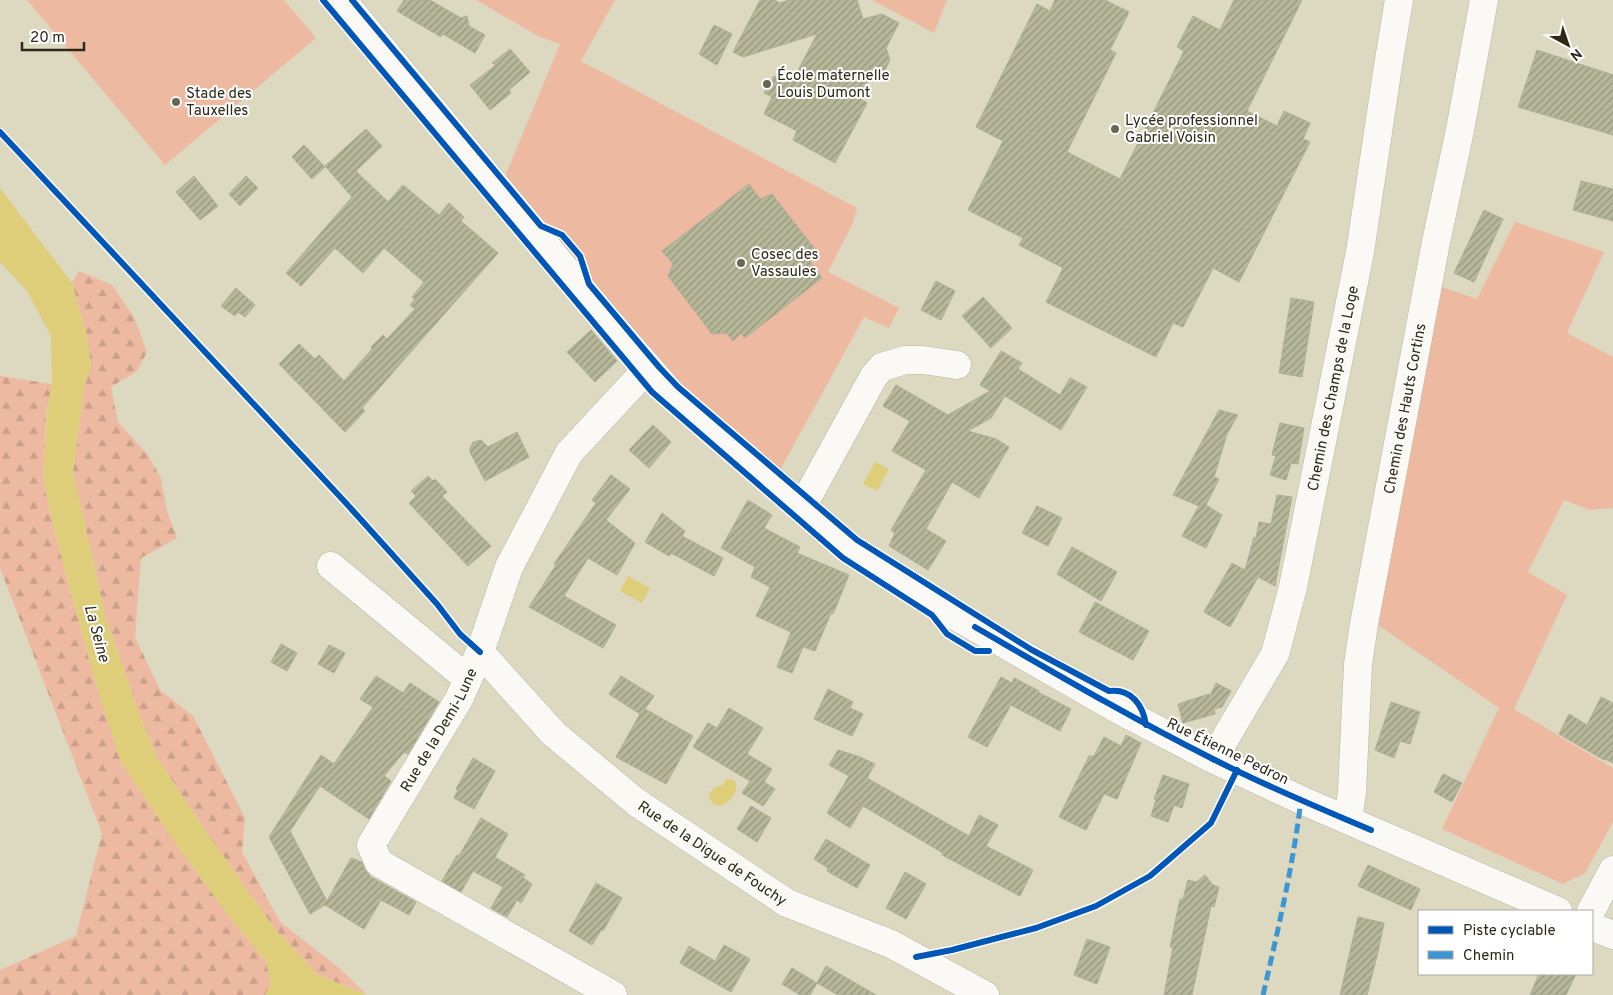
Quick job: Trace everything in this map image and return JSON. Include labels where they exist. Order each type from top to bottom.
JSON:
[{"type":"street","name":"Rue Étienne Pedron","points":[[342,0],[675,398],[862,558],[945,610],[1121,711],[1213,759],[1294,797],[1556,910]]},
{"type":"street","name":"Chemin des Champs de la Loge","points":[[1213,759],[1274,654],[1293,587],[1360,252],[1388,66],[1400,0]]},
{"type":"street","name":"Chemin des Hauts Cortins","points":[[1348,820],[1352,792],[1358,664],[1364,624],[1484,0]]},
{"type":"street","points":[[802,507],[874,376],[882,367],[905,360],[923,360],[958,365]]},
{"type":"street","name":"Rue de la Demi-Lune","points":[[613,995],[379,863],[371,845],[459,699],[480,652],[508,567],[569,453],[648,368]]},
{"type":"street","points":[[331,566],[468,679]]},
{"type":"street","name":"Rue de la Digue de Fouchy","points":[[480,652],[554,734],[636,802],[787,903],[891,944],[949,987],[985,995]]},
{"type":"street","points":[[1592,910],[1613,870]]},
{"type":"street","points":[[1593,927],[1613,935]]},
{"type":"green space","name":"Stade des Tauxelles","points":[[27,0],[284,0],[316,38],[165,165]]},
{"type":"green space","points":[[476,0],[615,0],[581,61],[857,208],[852,225],[828,272],[899,308],[889,328],[864,317],[778,474],[632,347],[501,186],[560,44],[538,36]]},
{"type":"green space","points":[[872,0],[947,0],[934,33]]},
{"type":"green space","points":[[1515,222],[1604,252],[1567,333],[1613,357],[1613,508],[1590,510],[1564,500],[1528,572],[1567,595],[1514,709],[1613,768],[1613,822],[1585,873],[1563,884],[1442,829],[1499,708],[1378,625],[1442,287],[1477,299]]},
{"type":"green space","points":[[79,271],[112,285],[134,317],[147,352],[137,371],[111,387],[118,422],[148,455],[161,478],[167,511],[177,538],[141,558],[135,637],[160,690],[193,716],[245,818],[242,852],[280,922],[338,967],[366,994],[318,975],[275,929],[207,833],[158,759],[140,717],[105,615],[73,471],[84,389],[91,366],[86,332],[72,283]]},
{"type":"green space","points":[[0,376],[52,384],[46,414],[43,480],[57,541],[95,681],[121,762],[167,831],[228,915],[266,961],[271,985],[265,995],[0,995],[0,970],[76,936],[102,833],[0,568]]},
{"type":"water","name":"La Seine","points":[[0,188],[72,283],[86,332],[91,366],[84,389],[73,471],[105,615],[142,722],[158,759],[207,833],[275,929],[318,975],[367,995],[265,995],[271,985],[266,961],[228,915],[167,831],[121,762],[95,681],[57,541],[43,479],[47,410],[52,384],[51,336],[27,291],[0,262]]},
{"type":"water","points":[[875,462],[889,469],[877,491],[863,484]]},
{"type":"water","points":[[628,576],[650,588],[642,603],[620,591]]},
{"type":"water","points":[[726,779],[734,780],[736,786],[735,793],[726,803],[715,805],[711,801],[709,793],[715,787],[723,785]]},
{"type":"building","points":[[404,0],[430,0],[461,18],[467,16],[469,26],[485,35],[475,53],[443,34],[441,37],[397,11]]},
{"type":"building","points":[[760,0],[774,0],[780,3],[789,0],[857,0],[863,19],[882,14],[899,23],[886,48],[890,60],[885,70],[872,74],[859,98],[867,103],[835,163],[793,140],[797,131],[764,114],[772,97],[764,93],[774,76],[782,80],[795,76],[817,34],[743,57],[733,52]]},
{"type":"building","points":[[1055,0],[1105,0],[1129,12],[1110,50],[1116,53],[1067,152],[1120,179],[1184,51],[1177,47],[1193,16],[1220,30],[1234,0],[1302,0],[1247,111],[1277,126],[1284,111],[1310,123],[1303,139],[1310,142],[1239,282],[1213,268],[1183,327],[1173,323],[1156,357],[1046,302],[1063,268],[1019,245],[1023,238],[968,210],[1003,141],[976,127],[1037,4],[1050,11]]},
{"type":"building","points":[[714,25],[732,34],[717,65],[699,54]]},
{"type":"building","points":[[510,49],[530,72],[509,90],[511,93],[490,110],[470,85],[496,65],[492,63]]},
{"type":"building","points":[[1537,50],[1613,75],[1613,135],[1518,107]]},
{"type":"building","points":[[366,129],[382,146],[356,171],[388,202],[403,185],[439,215],[449,203],[464,217],[461,221],[498,253],[362,408],[365,411],[345,432],[279,364],[299,344],[315,359],[319,355],[344,381],[372,349],[371,347],[383,335],[387,339],[415,309],[410,305],[415,299],[412,297],[424,282],[384,248],[363,273],[335,248],[301,286],[286,273],[352,197],[325,166]]},
{"type":"building","points":[[304,145],[325,167],[312,179],[292,157]]},
{"type":"building","points":[[194,176],[218,206],[200,220],[176,192]]},
{"type":"building","points":[[246,176],[258,188],[240,206],[229,194]]},
{"type":"building","points":[[1581,181],[1613,189],[1613,221],[1573,210]]},
{"type":"building","name":"Cosec des Vassaules","points":[[749,184],[760,199],[772,194],[818,253],[810,262],[822,278],[745,338],[741,333],[733,341],[727,333],[712,334],[668,276],[673,264],[662,251]]},
{"type":"building","points":[[1484,210],[1503,219],[1474,282],[1454,273]]},
{"type":"building","points":[[936,281],[955,291],[941,320],[921,310]]},
{"type":"building","points":[[236,288],[255,305],[245,317],[238,312],[235,316],[221,306]]},
{"type":"building","points":[[983,297],[1012,328],[991,348],[962,316]]},
{"type":"building","points":[[1291,298],[1314,302],[1302,377],[1279,373]]},
{"type":"building","points":[[591,330],[617,361],[595,382],[567,352]]},
{"type":"building","points":[[1001,351],[1022,363],[1018,369],[1060,395],[1070,378],[1087,387],[1061,430],[1005,396],[991,418],[968,431],[996,439],[1009,447],[979,498],[952,482],[926,529],[946,541],[928,570],[889,546],[895,533],[891,530],[926,470],[892,451],[910,421],[883,406],[896,385],[948,415],[990,391],[980,385]]},
{"type":"building","points":[[1219,410],[1238,415],[1227,434],[1214,477],[1219,479],[1206,505],[1222,515],[1206,548],[1182,536],[1199,506],[1173,495]]},
{"type":"building","points":[[1280,423],[1304,428],[1298,464],[1291,463],[1286,480],[1270,475],[1276,456],[1272,455]]},
{"type":"building","points":[[653,425],[671,442],[649,468],[629,450]]},
{"type":"building","points":[[517,432],[529,457],[485,481],[470,452],[473,442],[481,440],[488,447]]},
{"type":"building","points":[[611,475],[630,489],[606,520],[635,543],[617,575],[588,558],[564,596],[616,625],[603,648],[529,607],[556,565],[554,564],[596,503],[592,500]]},
{"type":"building","points":[[428,476],[433,481],[435,479],[447,492],[442,496],[491,546],[468,566],[409,503],[416,496],[411,491]]},
{"type":"building","points":[[1277,495],[1292,497],[1275,586],[1258,577],[1230,627],[1204,612],[1232,563],[1245,570],[1254,537],[1256,538],[1259,522],[1271,524]]},
{"type":"building","points":[[748,500],[772,515],[764,528],[800,547],[797,553],[849,575],[815,651],[803,647],[792,673],[777,667],[791,632],[756,616],[770,587],[751,577],[755,567],[721,548]]},
{"type":"building","points":[[1037,506],[1062,518],[1048,546],[1022,533]]},
{"type":"building","points":[[662,513],[685,531],[682,536],[723,558],[714,576],[671,553],[669,556],[645,542]]},
{"type":"building","points":[[1072,547],[1117,572],[1101,601],[1057,574]]},
{"type":"building","points":[[1095,602],[1149,631],[1133,660],[1079,632]]},
{"type":"building","points":[[281,644],[297,653],[287,671],[271,662]]},
{"type":"building","points":[[329,645],[345,653],[334,673],[318,664]]},
{"type":"building","points":[[376,676],[403,693],[410,683],[439,702],[408,754],[404,752],[384,776],[391,781],[369,819],[320,786],[290,831],[327,901],[351,858],[362,862],[365,870],[371,877],[416,902],[409,915],[381,900],[364,929],[325,905],[310,914],[269,837],[321,755],[334,764],[373,707],[360,699]]},
{"type":"building","points":[[621,676],[654,696],[645,709],[693,736],[666,784],[616,757],[640,714],[609,694]]},
{"type":"building","points":[[1001,677],[1012,683],[1014,678],[1071,709],[1060,731],[1011,705],[987,747],[968,737]]},
{"type":"building","points":[[1216,683],[1231,691],[1222,707],[1214,709],[1215,714],[1183,723],[1178,704],[1209,694],[1210,696]]},
{"type":"building","points":[[828,689],[853,702],[850,708],[863,714],[852,736],[814,719]]},
{"type":"building","points":[[1601,697],[1613,703],[1613,763],[1604,760],[1559,734],[1569,714],[1587,725]]},
{"type":"building","points":[[1391,702],[1420,712],[1410,744],[1400,741],[1394,758],[1375,750]]},
{"type":"building","points":[[729,708],[763,728],[747,754],[772,769],[764,782],[775,789],[763,806],[742,793],[750,781],[693,747],[708,723],[717,728]]},
{"type":"building","points":[[1126,735],[1141,743],[1117,799],[1104,794],[1086,830],[1059,817],[1089,756],[1094,756],[1104,737],[1121,746]]},
{"type":"building","points":[[838,750],[875,764],[867,778],[969,836],[979,815],[998,825],[986,846],[1033,870],[1020,896],[942,855],[943,853],[863,806],[850,828],[827,813],[849,776],[829,765]]},
{"type":"building","points":[[473,758],[495,771],[474,809],[454,798],[458,790],[456,789]]},
{"type":"building","points":[[1443,774],[1462,783],[1452,802],[1434,792]]},
{"type":"building","points":[[1163,775],[1189,784],[1182,808],[1174,805],[1168,822],[1151,816],[1156,800],[1154,799]]},
{"type":"building","points":[[751,806],[771,818],[757,842],[737,829]]},
{"type":"building","points":[[481,818],[508,834],[495,857],[525,875],[523,878],[532,884],[521,903],[517,900],[507,917],[491,908],[503,887],[473,871],[461,892],[442,881]]},
{"type":"building","points":[[826,839],[870,865],[857,888],[827,871],[828,868],[814,859]]},
{"type":"building","points":[[1368,865],[1420,889],[1411,910],[1358,886]]},
{"type":"building","points":[[905,872],[926,884],[906,919],[886,908]]},
{"type":"building","points":[[1205,875],[1213,885],[1219,887],[1214,907],[1211,906],[1192,995],[1164,995],[1173,947],[1170,947],[1180,899],[1183,899],[1188,880],[1196,882]]},
{"type":"building","points":[[596,883],[622,898],[603,931],[602,929],[592,945],[569,931]]},
{"type":"building","points":[[1358,917],[1384,923],[1378,952],[1367,995],[1340,995]]},
{"type":"building","points":[[1087,939],[1110,947],[1097,984],[1074,975]]},
{"type":"building","points":[[724,945],[750,959],[731,992],[680,963],[689,946],[715,961]]},
{"type":"building","points":[[826,966],[876,995],[838,995],[817,983]]},
{"type":"building","points":[[792,968],[817,983],[810,995],[800,995],[782,984]]},
{"type":"building","points":[[1539,975],[1576,975],[1566,995],[1530,995]]},
{"type":"marked path","points":[[1263,995],[1280,922],[1301,800]]},
{"type":"cycle path","points":[[323,0],[652,392],[843,558],[932,615],[947,634],[975,651],[989,651]]},
{"type":"cycle path","points":[[352,0],[541,226],[562,235],[580,256],[589,284],[678,387],[857,540],[1032,650],[1109,691],[1124,692],[1130,695],[1139,705],[1146,725]]},
{"type":"cycle path","points":[[0,132],[345,502],[437,604],[460,634],[480,652]]},
{"type":"cycle path","points":[[975,627],[1181,743],[1270,787],[1371,830]]},
{"type":"cycle path","points":[[916,957],[952,950],[1036,928],[1096,906],[1150,876],[1211,823],[1237,770]]},
{"type":"place","name":"École maternelle Louis Dumont","points":[[767,84]]},
{"type":"place","name":"Stade des Tauxelles","points":[[176,102]]},
{"type":"place","name":"Lycée professionnel Gabriel Voisin","points":[[1115,129]]},
{"type":"place","name":"Cosec des Vassaules","points":[[741,263]]}]
